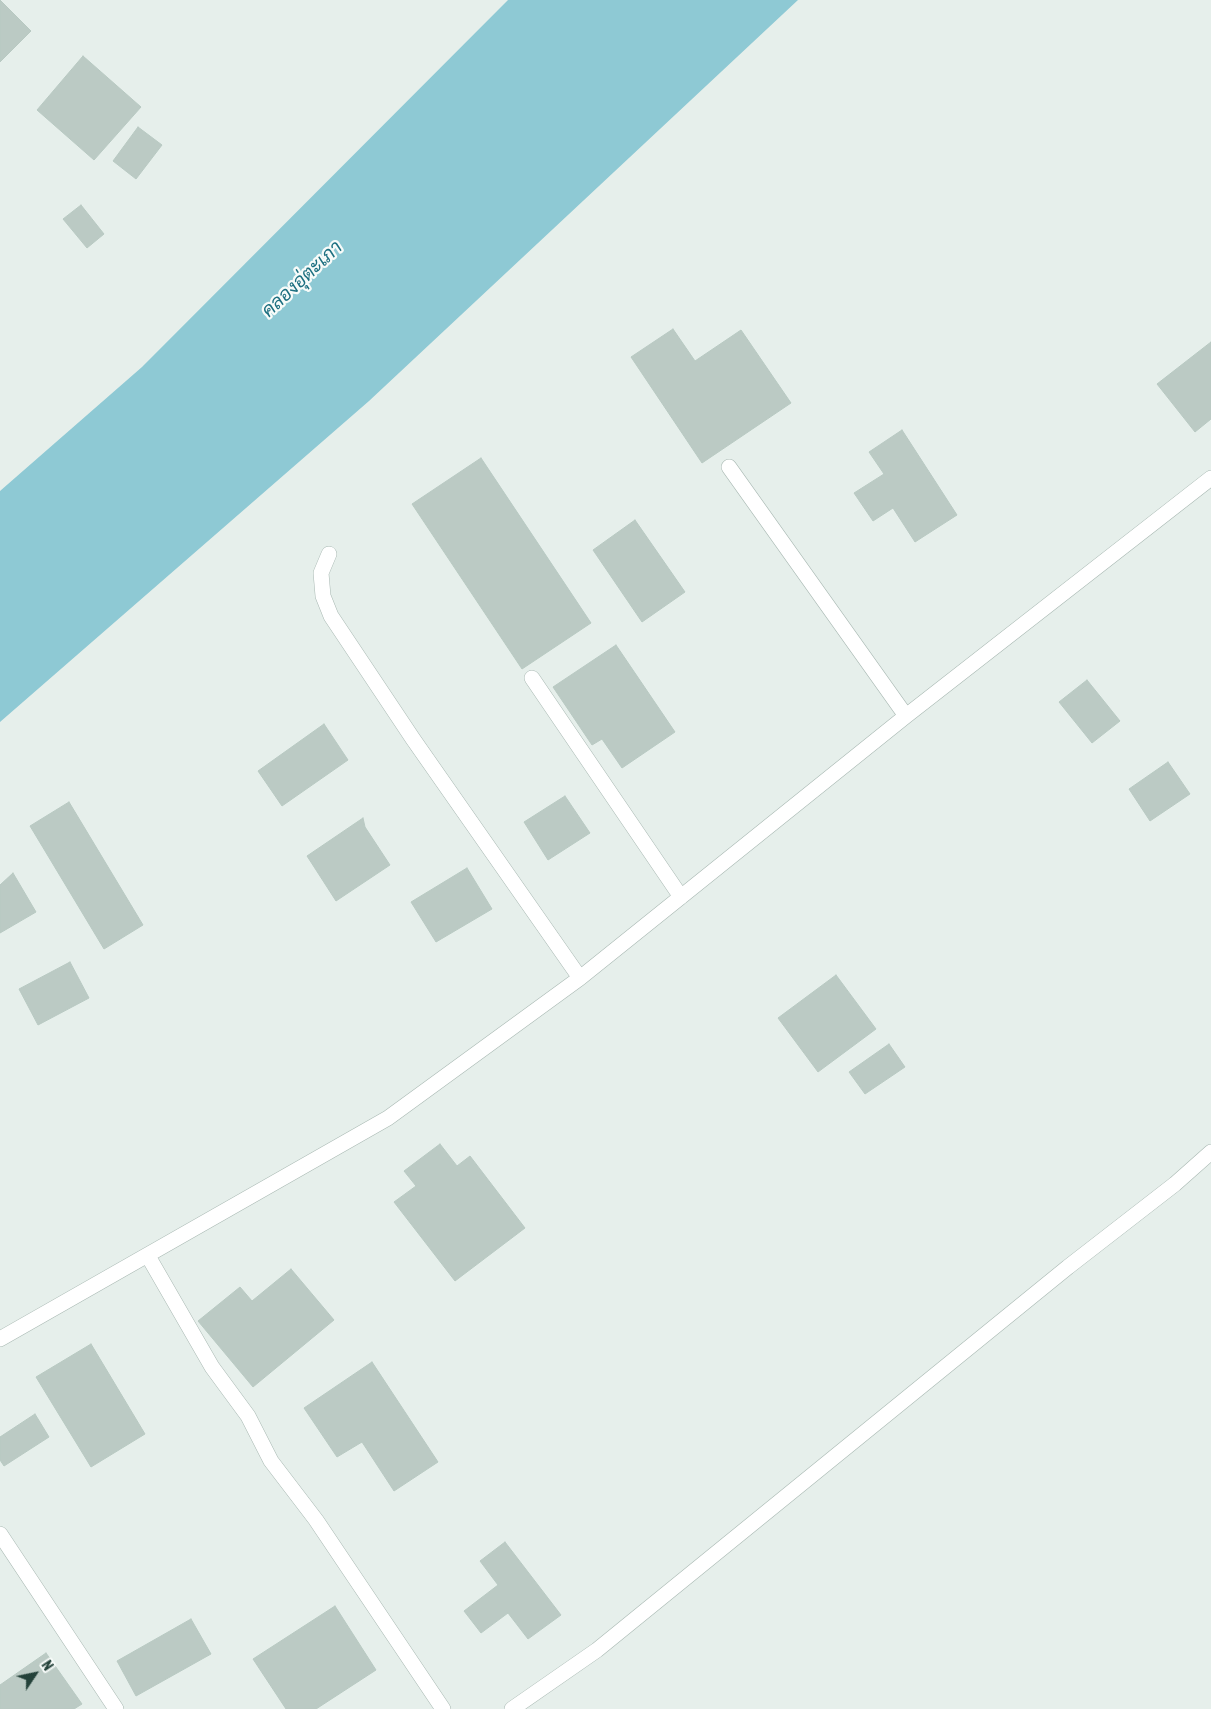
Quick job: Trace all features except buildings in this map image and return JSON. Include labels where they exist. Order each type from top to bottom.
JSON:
[{"type":"street","points":[[729,467],[906,716]]},
{"type":"street","points":[[0,1339],[388,1118],[580,978],[906,716],[1211,478]]},
{"type":"street","points":[[329,554],[321,573],[323,596],[331,616],[413,739],[580,978]]},
{"type":"street","points":[[532,678],[681,897]]},
{"type":"street","points":[[512,1709],[597,1650],[1068,1267],[1175,1184],[1211,1152]]},
{"type":"street","points":[[148,1256],[212,1367],[248,1416],[271,1461],[316,1520],[443,1709]]},
{"type":"street","points":[[0,1534],[116,1709]]},
{"type":"water","name":"คลองอุ่ตะเภา","points":[[508,0],[798,0],[369,401],[0,722],[0,491],[142,367]]}]
